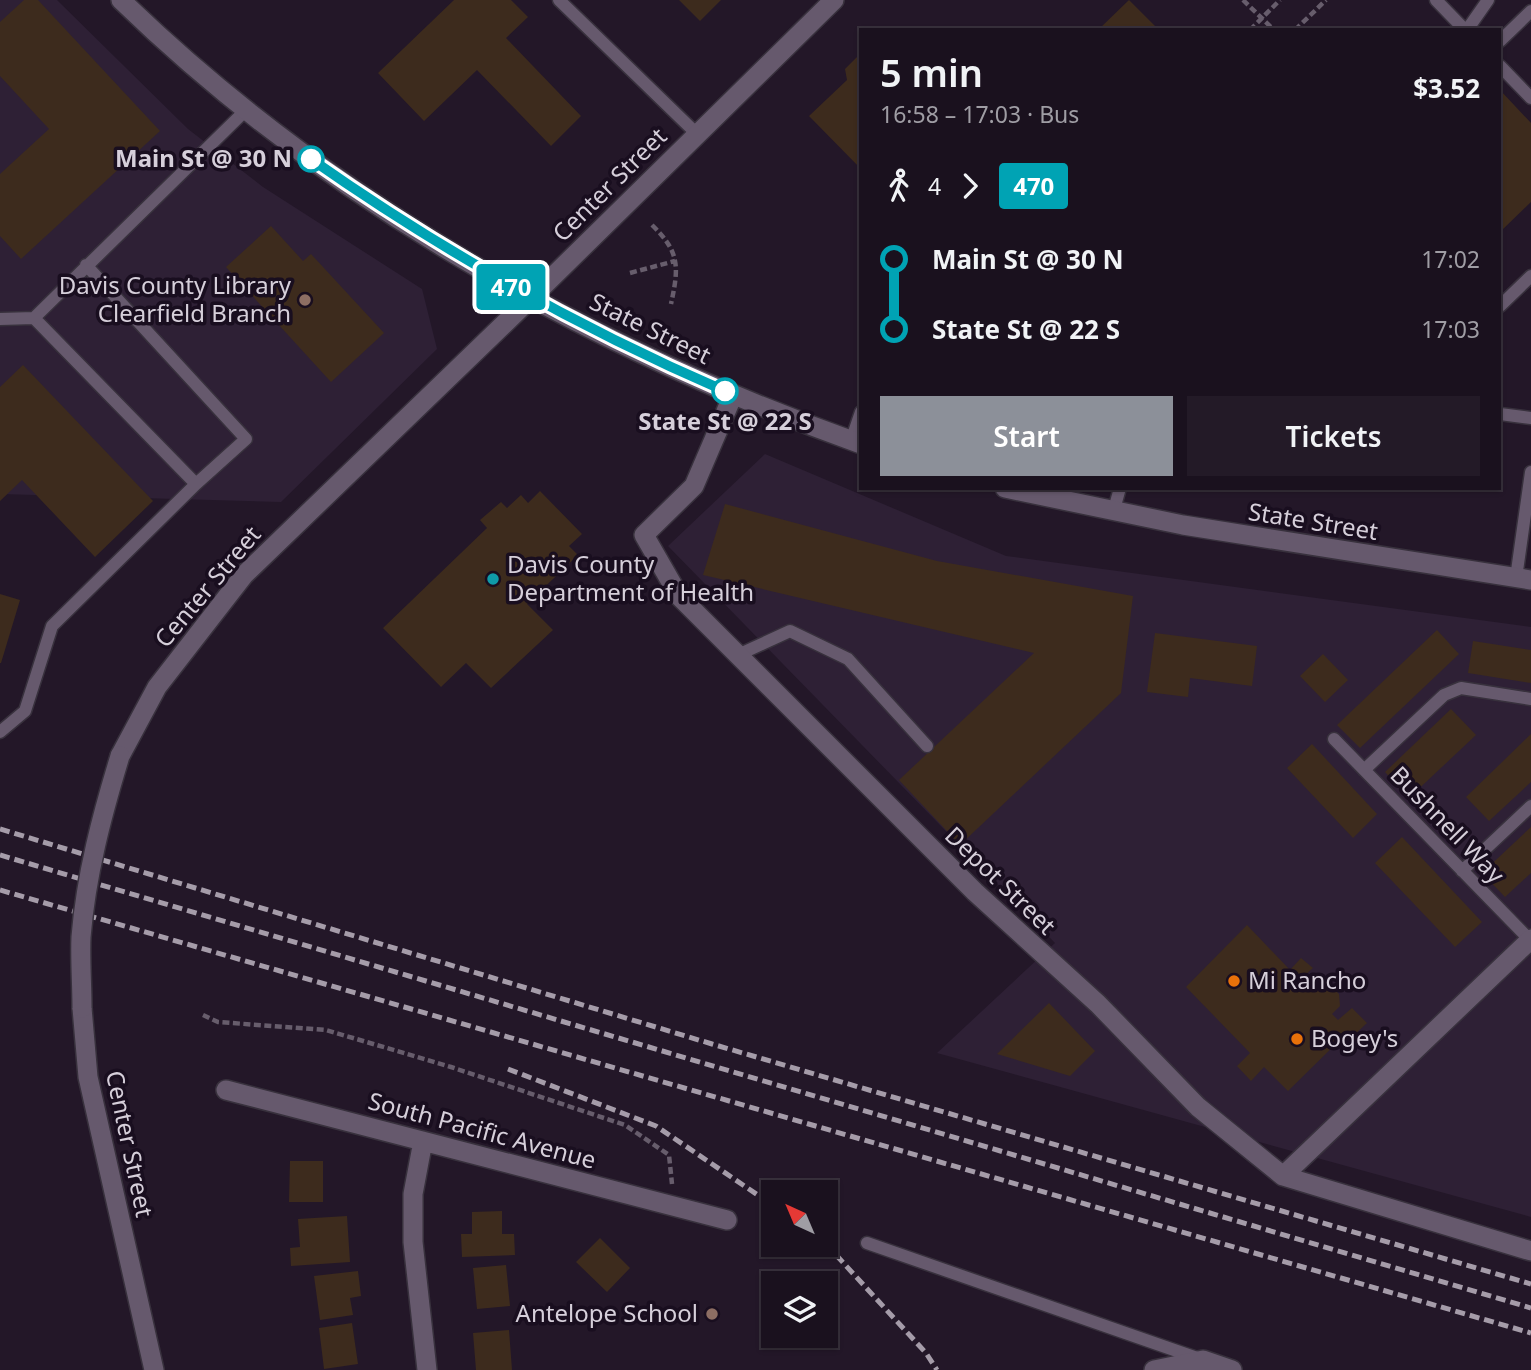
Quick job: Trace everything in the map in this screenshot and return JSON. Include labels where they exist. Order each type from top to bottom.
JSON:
[{"type":"street","name":"State Street","points":[[121,0],[246,110],[393,215],[531,298],[733,395],[856,442]]},
{"type":"street","name":"Center Street","points":[[154,1370],[88,1077],[82,1007],[81,938],[89,872],[120,756],[157,687],[244,575],[834,0]]},
{"type":"street","name":"Depot Street","points":[[733,395],[694,486],[644,535],[679,596],[975,892],[1098,1004],[1198,1107],[1283,1176],[1531,1251]]},
{"type":"street","name":"State Street","points":[[1015,490],[1113,513],[1523,579]]},
{"type":"street","points":[[1283,1176],[1530,939]]},
{"type":"street","name":"South Pacific Avenue","points":[[226,1090],[727,1220]]},
{"type":"street","points":[[423,1141],[413,1194],[413,1242],[427,1370]]},
{"type":"street","points":[[1154,1370],[1203,1360],[1232,1370]]},
{"type":"lane","points":[[559,0],[697,134]]},
{"type":"lane","points":[[1436,0],[1464,28]]},
{"type":"lane","points":[[1467,28],[1488,0]]},
{"type":"lane","points":[[1501,40],[1531,10]]},
{"type":"lane","points":[[1501,67],[1531,98]]},
{"type":"lane","points":[[0,318],[34,318],[246,110]]},
{"type":"lane","points":[[0,732],[25,712],[52,626],[196,484],[246,439],[86,265]]},
{"type":"lane","points":[[1501,305],[1531,276]]},
{"type":"lane","points":[[34,318],[196,484]]},
{"type":"lane","points":[[1501,414],[1531,418]]},
{"type":"lane","points":[[856,442],[859,424]]},
{"type":"lane","points":[[1523,579],[1531,472]]},
{"type":"lane","points":[[1113,513],[1119,490]]},
{"type":"lane","points":[[738,655],[790,631],[848,660],[927,746]]},
{"type":"lane","points":[[1364,770],[1444,695],[1461,688],[1531,699]]},
{"type":"lane","name":"Bushnell Way","points":[[1334,739],[1530,939]]},
{"type":"lane","points":[[1462,871],[1531,806]]},
{"type":"lane","points":[[867,1242],[1203,1360]]},
{"type":"path","points":[[1243,0],[1272,28]]},
{"type":"path","points":[[1252,28],[1280,0]]},
{"type":"path","points":[[1297,28],[1326,0]]},
{"type":"path","points":[[652,225],[665,237],[676,261],[677,273],[671,304]]},
{"type":"path","points":[[630,273],[676,261]]},
{"type":"path","points":[[203,1015],[218,1022],[326,1030],[451,1067],[625,1125],[669,1155],[675,1207]]},
{"type":"shaded area","points":[[0,0],[57,0],[188,129],[263,187],[422,289],[437,349],[281,502],[0,494]]},
{"type":"shaded area","points":[[765,454],[1006,556],[1531,627],[1531,1217],[937,1053],[1055,943],[668,546]]},
{"type":"building","points":[[24,0],[38,0],[160,131],[21,259],[0,236],[0,174],[49,129],[0,76],[0,22]]},
{"type":"building","points":[[454,0],[511,0],[528,17],[506,38],[581,116],[551,146],[477,70],[424,121],[378,73]]},
{"type":"building","points":[[679,0],[721,0],[700,21]]},
{"type":"building","points":[[1129,0],[1157,28],[1100,28]]},
{"type":"building","points":[[859,55],[859,167],[809,116],[847,80],[845,69]]},
{"type":"building","points":[[1501,91],[1531,123],[1531,202],[1501,231]]},
{"type":"building","name":"Davis County Library Clearfield Branch","points":[[271,226],[303,261],[311,254],[384,333],[331,382],[226,267]]},
{"type":"building","points":[[23,365],[153,501],[95,557],[22,480],[0,501],[0,387]]},
{"type":"building","name":"Davis County Department of Health","points":[[540,491],[582,534],[569,546],[578,555],[527,604],[553,630],[491,688],[466,663],[441,687],[383,628],[487,528],[480,520],[501,502],[507,508],[521,495],[528,503]]},
{"type":"building","points":[[725,504],[937,561],[1133,596],[1121,693],[960,845],[899,780],[1034,653],[703,575]]},
{"type":"building","points":[[0,594],[20,600],[1,663],[0,663]]},
{"type":"building","points":[[1437,630],[1459,654],[1360,748],[1337,725]]},
{"type":"building","points":[[1155,633],[1257,646],[1252,686],[1190,678],[1188,697],[1147,692]]},
{"type":"building","points":[[1473,641],[1531,650],[1531,683],[1468,673]]},
{"type":"building","points":[[1323,654],[1348,680],[1325,702],[1300,676]]},
{"type":"building","points":[[1451,709],[1476,735],[1409,798],[1385,772]]},
{"type":"building","points":[[1531,734],[1531,782],[1489,821],[1466,797]]},
{"type":"building","points":[[1312,744],[1377,814],[1353,838],[1287,768]]},
{"type":"building","points":[[1531,827],[1531,873],[1505,897],[1482,873]]},
{"type":"building","points":[[1402,837],[1482,922],[1455,947],[1375,863]]},
{"type":"building","points":[[1247,925],[1290,970],[1301,958],[1313,968],[1306,974],[1323,978],[1339,994],[1340,1006],[1332,1014],[1338,1020],[1352,1008],[1367,1023],[1351,1038],[1347,1033],[1288,1091],[1264,1067],[1251,1081],[1237,1066],[1250,1053],[1186,987]]},
{"type":"building","points":[[1049,1003],[1095,1051],[1070,1076],[997,1054]]},
{"type":"building","points":[[290,1161],[323,1161],[323,1202],[289,1202]]},
{"type":"building","points":[[502,1211],[502,1234],[514,1234],[515,1255],[462,1257],[461,1234],[472,1234],[472,1212]]},
{"type":"building","points":[[347,1216],[350,1262],[291,1266],[290,1248],[300,1247],[298,1219]]},
{"type":"building","points":[[600,1238],[630,1268],[607,1292],[576,1262]]},
{"type":"building","points":[[506,1265],[510,1306],[477,1309],[473,1268]]},
{"type":"building","points":[[358,1271],[361,1296],[350,1298],[353,1315],[320,1320],[314,1276]]},
{"type":"building","points":[[352,1323],[358,1364],[324,1369],[319,1328]]},
{"type":"building","points":[[509,1330],[512,1370],[476,1370],[473,1333]]},
{"type":"railway","points":[[0,829],[712,1044],[1531,1284]]},
{"type":"railway","points":[[0,855],[1531,1308]]},
{"type":"railway","points":[[0,890],[1531,1333]]},
{"type":"railway","points":[[508,1069],[656,1126],[761,1197]]},
{"type":"railway","points":[[838,1257],[926,1353],[937,1370]]},
{"type":"bus line","name":"470","points":[[311,159],[393,215],[496,279],[649,357],[725,391]]},
{"type":"place","name":"Main St @ 30 N","points":[[311,159]]},
{"type":"place","name":"Davis County Library Clearfield Branch","points":[[305,300]]},
{"type":"place","name":"State St @ 22 S","points":[[725,391]]},
{"type":"place","name":"Davis County Department of Health","points":[[493,579]]},
{"type":"place","name":"Mi Rancho","points":[[1234,981]]},
{"type":"place","name":"Bogey's","points":[[1297,1039]]},
{"type":"place","name":"Antelope School","points":[[712,1314]]}]
